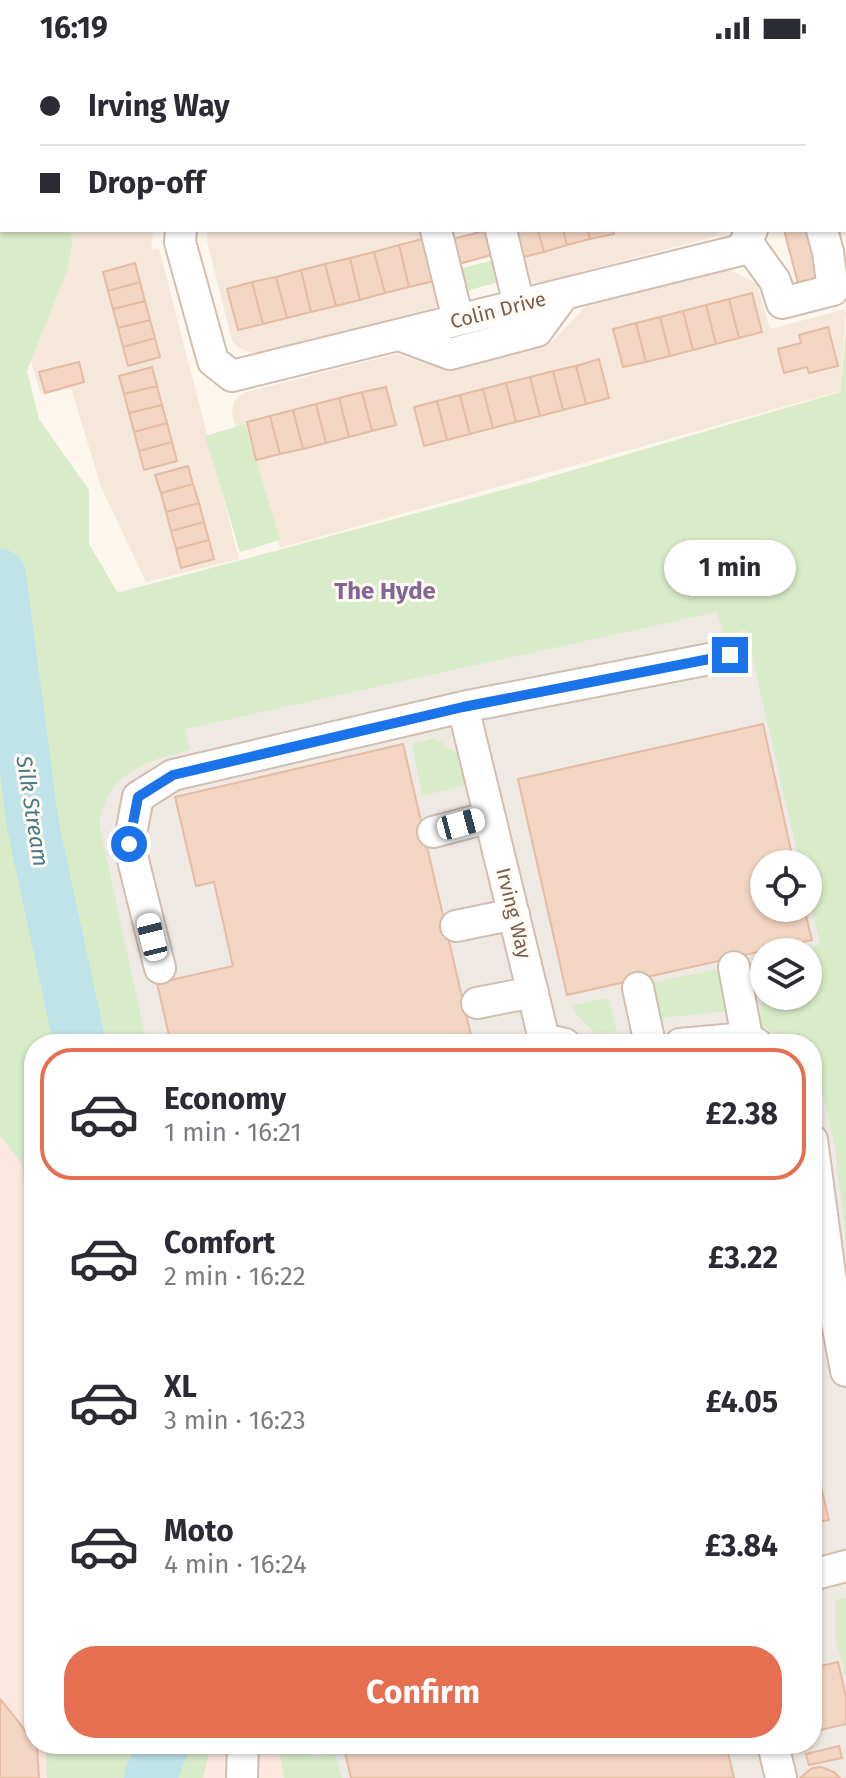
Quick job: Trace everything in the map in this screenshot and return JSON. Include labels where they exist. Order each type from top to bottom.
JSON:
[{"type":"street","name":"Colin Drive","points":[[181,232],[180,242],[213,361],[232,376],[741,250],[750,236]]},
{"type":"street","points":[[436,232],[458,320]]},
{"type":"street","points":[[501,232],[519,305]]},
{"type":"street","points":[[750,236],[775,281],[782,303],[833,290],[823,232]]},
{"type":"street","points":[[399,335],[450,354],[537,331],[564,294]]},
{"type":"street","points":[[160,968],[129,844],[138,797],[173,775],[463,707],[730,655]]},
{"type":"street","name":"Irving Way","points":[[463,707],[543,1034]]},
{"type":"street","points":[[433,832],[490,817]]},
{"type":"street","points":[[456,926],[514,914]]},
{"type":"street","points":[[734,967],[750,1034]]},
{"type":"street","points":[[638,988],[648,1034]]},
{"type":"street","points":[[477,1003],[533,992]]},
{"type":"street","points":[[822,1285],[825,1328],[846,1371]]},
{"type":"street","points":[[822,1572],[846,1566]]},
{"type":"street","points":[[242,1778],[243,1754]]},
{"type":"street","points":[[775,1754],[781,1778]]},
{"type":"shaded area","points":[[0,232],[153,232],[151,250],[159,248],[239,559],[146,582],[101,487],[71,388],[41,395],[0,256]]},
{"type":"shaded area","points":[[208,232],[424,232],[440,295],[436,308],[269,353],[253,353],[239,348],[232,341],[207,241]]},
{"type":"shaded area","points":[[516,232],[719,232],[713,237],[539,283],[527,278]]},
{"type":"shaded area","points":[[721,270],[732,271],[757,284],[770,329],[846,309],[840,391],[280,548],[245,424],[236,427],[232,414],[238,397],[246,392],[396,354],[446,370],[551,343],[587,305]]},
{"type":"shaded area","points":[[846,412],[846,1778],[290,1778],[286,1754],[822,1754],[822,1034],[80,1034],[4,620]]},
{"type":"shaded area","points":[[0,979],[24,1038],[24,1754],[287,1754],[291,1778],[0,1778]]},
{"type":"green space","points":[[0,232],[70,232],[68,268],[27,371],[39,419],[89,490],[89,544],[118,593],[529,483],[840,392],[846,329],[846,1241],[835,1147],[822,1091],[822,1034],[776,1034],[760,1025],[761,1010],[822,1010],[822,938],[819,938],[815,922],[822,922],[822,850],[797,850],[746,630],[724,635],[717,612],[185,729],[190,750],[158,759],[131,772],[111,792],[99,823],[145,1034],[24,1034],[24,1185],[22,1164],[0,1136]]},
{"type":"green space","points":[[493,260],[499,282],[462,292],[455,270]]},
{"type":"green space","points":[[245,424],[280,540],[240,552],[205,436]]},
{"type":"green space","points":[[435,738],[462,757],[466,785],[422,796],[412,744]]},
{"type":"green space","points":[[718,969],[729,1011],[661,1018],[654,982]]},
{"type":"green space","points":[[608,998],[617,1031],[595,1033],[577,1015],[572,1005]]},
{"type":"green space","points":[[846,1598],[846,1678],[835,1639],[835,1600]]},
{"type":"green space","points":[[46,1754],[209,1754],[203,1778],[47,1778]]},
{"type":"green space","points":[[280,1754],[312,1754],[313,1758],[335,1754],[342,1778],[284,1778]]},
{"type":"building","points":[[484,232],[491,255],[459,264],[452,239]]},
{"type":"building","points":[[514,232],[539,232],[544,252],[520,258]]},
{"type":"building","points":[[539,232],[564,232],[567,245],[544,252]]},
{"type":"building","points":[[564,232],[588,232],[590,239],[567,245]]},
{"type":"building","points":[[588,232],[614,232],[614,234],[590,239]]},
{"type":"building","points":[[785,232],[811,232],[823,281],[799,287]]},
{"type":"building","points":[[423,239],[434,281],[409,287],[399,245]]},
{"type":"building","points":[[399,245],[409,287],[385,293],[374,252]]},
{"type":"building","points":[[374,252],[385,293],[360,300],[350,258]]},
{"type":"building","points":[[350,258],[360,300],[336,306],[325,264]]},
{"type":"building","points":[[135,263],[140,282],[108,291],[103,272]]},
{"type":"building","points":[[325,264],[336,306],[311,312],[301,270]]},
{"type":"building","points":[[301,270],[311,312],[287,318],[276,277]]},
{"type":"building","points":[[276,277],[287,318],[263,324],[252,282]]},
{"type":"building","points":[[140,282],[145,301],[113,309],[108,291]]},
{"type":"building","points":[[252,282],[263,324],[238,330],[227,289]]},
{"type":"building","points":[[752,293],[762,332],[739,338],[729,299]]},
{"type":"building","points":[[729,299],[739,338],[716,344],[706,305]]},
{"type":"building","points":[[145,301],[150,320],[118,328],[113,309]]},
{"type":"building","points":[[706,305],[716,344],[693,350],[683,311]]},
{"type":"building","points":[[683,311],[693,350],[670,356],[660,317]]},
{"type":"building","points":[[660,317],[670,356],[646,362],[636,323]]},
{"type":"building","points":[[150,320],[155,338],[123,347],[118,328]]},
{"type":"building","points":[[636,323],[646,362],[623,367],[613,329]]},
{"type":"building","points":[[828,327],[838,366],[809,373],[807,367],[784,373],[778,349],[801,343],[799,335]]},
{"type":"building","points":[[155,338],[160,357],[128,366],[123,347]]},
{"type":"building","points":[[599,359],[609,398],[586,404],[576,366]]},
{"type":"building","points":[[79,362],[84,382],[45,393],[39,372]]},
{"type":"building","points":[[576,366],[586,404],[563,410],[553,371]]},
{"type":"building","points":[[152,367],[157,386],[124,394],[119,376]]},
{"type":"building","points":[[553,371],[563,410],[540,416],[530,377]]},
{"type":"building","points":[[530,377],[540,416],[516,422],[506,383]]},
{"type":"building","points":[[506,383],[516,422],[493,428],[483,389]]},
{"type":"building","points":[[157,386],[162,405],[129,413],[124,394]]},
{"type":"building","points":[[386,387],[396,425],[372,431],[362,392]]},
{"type":"building","points":[[483,389],[493,428],[470,434],[460,395]]},
{"type":"building","points":[[362,392],[372,431],[349,437],[339,398]]},
{"type":"building","points":[[460,395],[470,434],[447,440],[437,401]]},
{"type":"building","points":[[339,398],[349,437],[326,443],[316,404]]},
{"type":"building","points":[[437,401],[447,440],[424,446],[414,407]]},
{"type":"building","points":[[316,404],[326,443],[303,449],[293,410]]},
{"type":"building","points":[[162,405],[167,423],[134,432],[129,413]]},
{"type":"building","points":[[293,410],[303,449],[280,454],[270,416]]},
{"type":"building","points":[[270,416],[280,454],[256,460],[247,422]]},
{"type":"building","points":[[167,423],[172,442],[139,451],[134,432]]},
{"type":"building","points":[[172,442],[177,461],[144,470],[139,451]]},
{"type":"building","points":[[188,466],[193,484],[161,493],[155,475]]},
{"type":"building","points":[[193,484],[199,503],[166,512],[161,493]]},
{"type":"building","points":[[199,503],[204,522],[171,531],[166,512]]},
{"type":"building","points":[[204,522],[209,540],[176,549],[171,531]]},
{"type":"building","points":[[209,540],[214,559],[181,568],[176,549]]},
{"type":"building","points":[[763,724],[791,850],[750,850],[750,922],[808,922],[812,938],[750,938],[750,954],[567,995],[518,779]]},
{"type":"building","points":[[403,744],[471,1034],[169,1034],[157,983],[233,966],[214,882],[196,886],[175,797]]},
{"type":"building","points":[[822,1491],[829,1520],[822,1521]]},
{"type":"building","points":[[838,1662],[846,1697],[846,1724],[822,1730],[822,1666]]},
{"type":"building","points":[[0,1699],[24,1729],[24,1754],[38,1754],[39,1778],[0,1778]]},
{"type":"building","points":[[839,1746],[842,1758],[809,1765],[806,1754],[822,1754],[822,1750]]},
{"type":"building","points":[[345,1754],[728,1754],[734,1778],[351,1778]]},
{"type":"building","points":[[821,1767],[840,1778],[800,1778],[812,1768]]},
{"type":"waterway","name":"Silk Stream","points":[[0,575],[33,826],[78,1034]]},
{"type":"waterway","name":"Silk Stream","points":[[150,1778],[160,1754]]},
{"type":"district","name":"The Hyde","points":[[385,591]]},
{"type":"route","points":[[129,844],[138,797],[173,775],[463,707],[730,655]]}]
